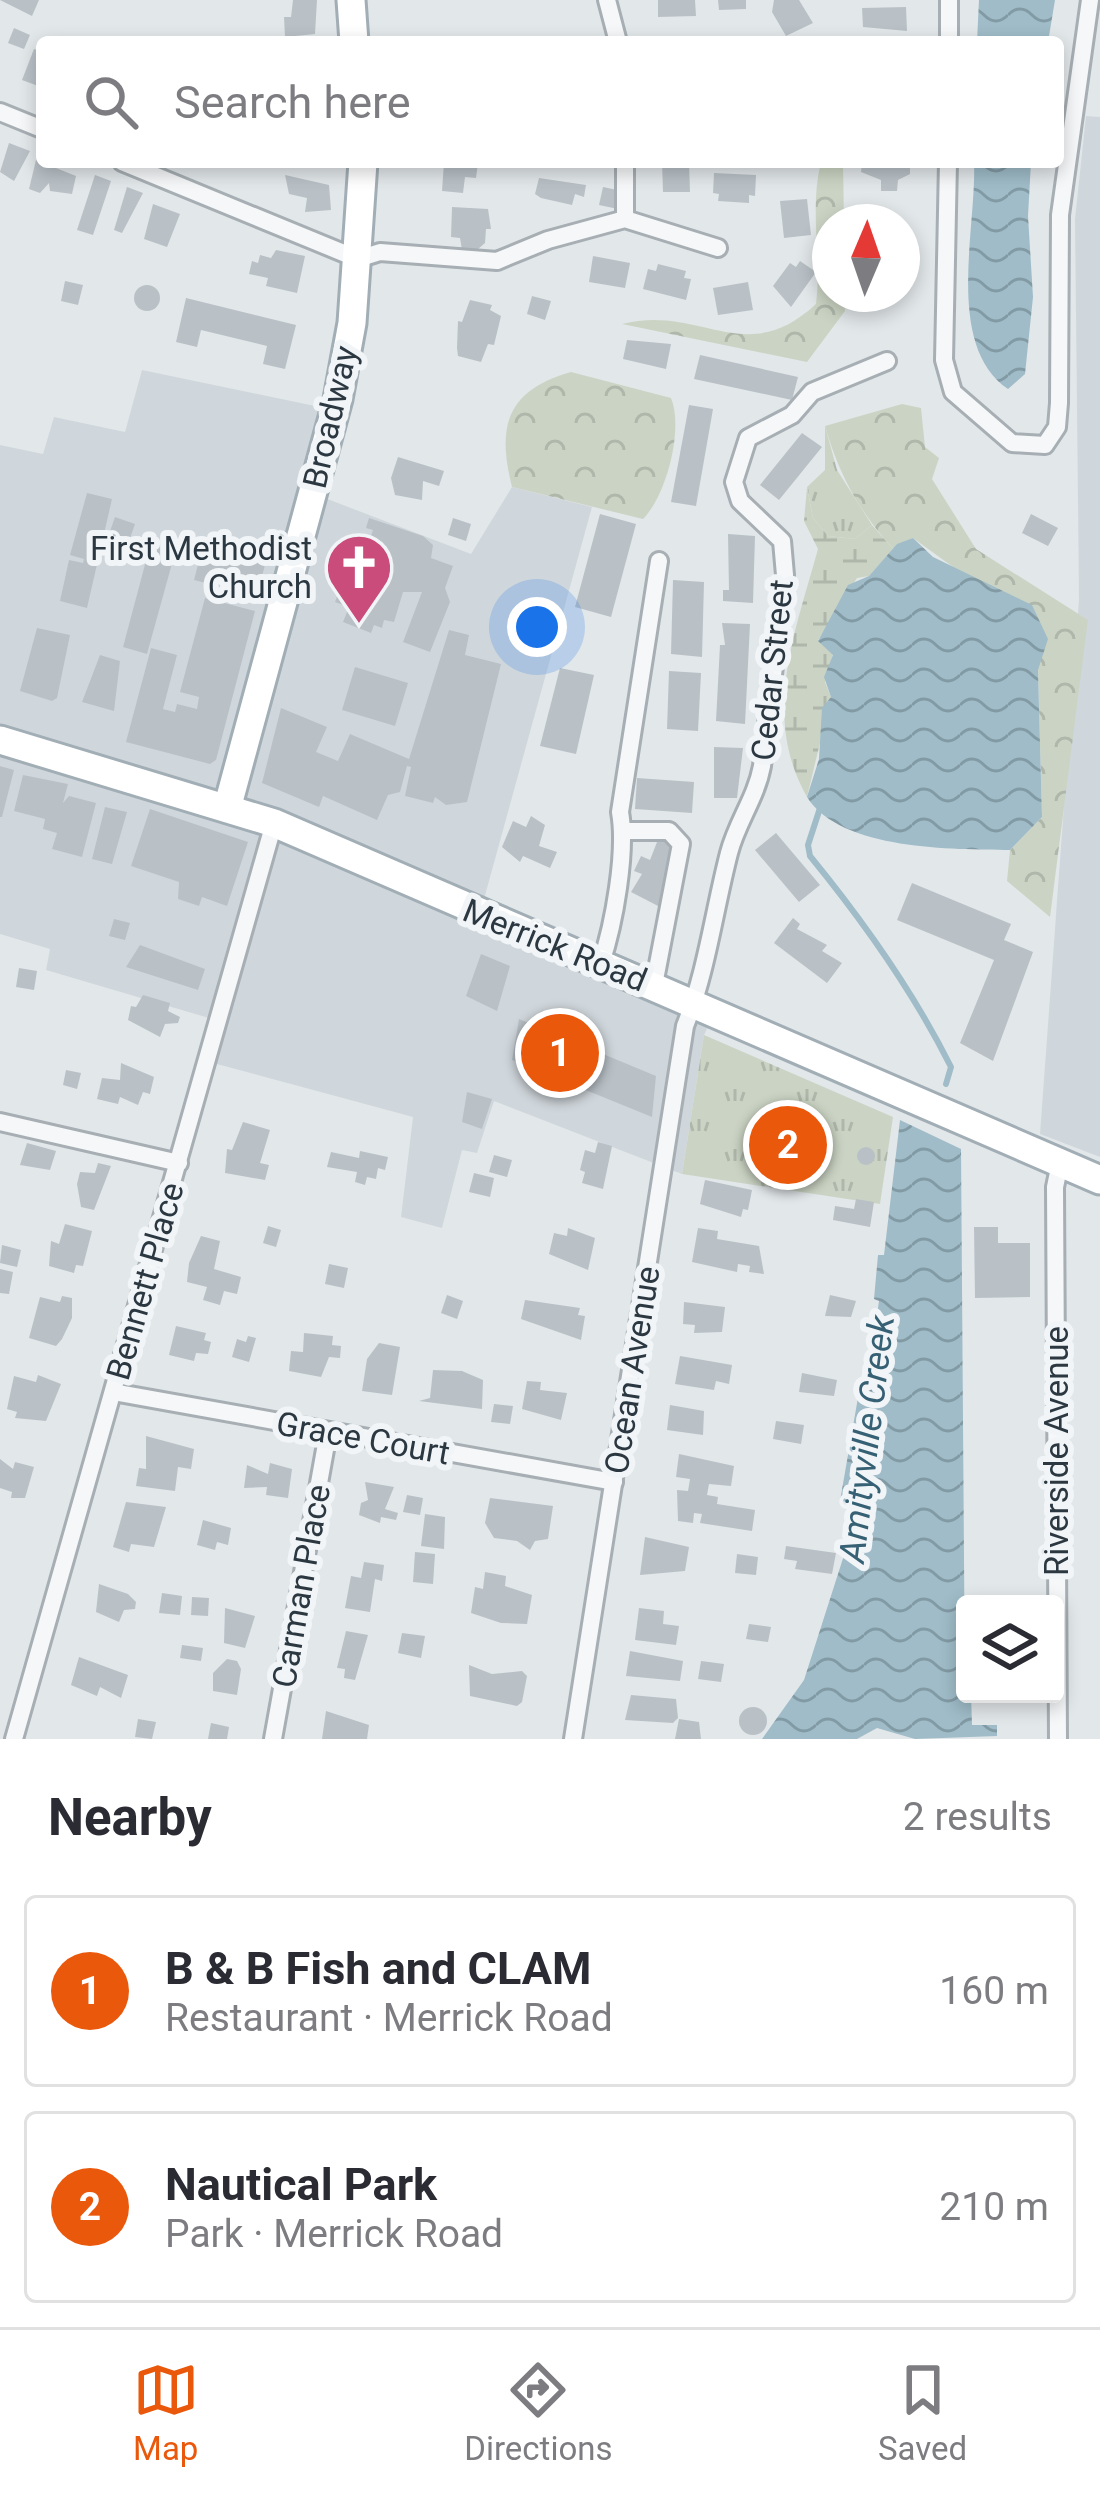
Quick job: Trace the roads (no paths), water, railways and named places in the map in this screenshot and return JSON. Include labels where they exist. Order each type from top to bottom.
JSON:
[{"type":"main road","points":[[350,0],[353,36]]},
{"type":"main road","name":"Broadway","points":[[228,806],[338,399],[358,259],[363,168]]},
{"type":"main road","name":"Merrick Road","points":[[0,740],[274,823],[1100,1180]]},
{"type":"street","points":[[607,0],[616,36]]},
{"type":"street","points":[[949,0],[949,36]]},
{"type":"street","points":[[948,168],[944,360],[953,392],[1012,443],[1045,445],[1057,427],[1060,215],[1090,0]]},
{"type":"street","points":[[0,112],[36,127]]},
{"type":"street","points":[[137,168],[358,259],[380,252],[497,261],[548,240],[625,219],[718,248]]},
{"type":"street","points":[[625,168],[625,219]]},
{"type":"street","name":"Cedar Street","points":[[694,1003],[729,851],[758,789],[784,575],[782,541],[740,501],[734,482],[737,460],[748,438],[791,415],[812,392],[887,362]]},
{"type":"street","points":[[601,963],[612,927],[623,831],[620,812],[659,561]]},
{"type":"street","name":"Bennett Place","points":[[14,1739],[274,823]]},
{"type":"street","points":[[623,831],[669,831],[681,844],[654,985]]},
{"type":"street","name":"Ocean Avenue","points":[[573,1739],[685,1026],[694,1003]]},
{"type":"street","points":[[0,1122],[178,1163]]},
{"type":"street","name":"Riverside Avenue","points":[[1058,1739],[1054,1187],[1060,1163]]},
{"type":"street","name":"Grace Court","points":[[113,1392],[614,1482]]},
{"type":"street","name":"Carman Place","points":[[273,1739],[328,1433]]},
{"type":"water","points":[[979,0],[1055,0],[1049,36],[977,36]]},
{"type":"water","points":[[974,168],[1031,168],[1033,297],[1025,374],[1008,389],[988,369],[970,315]]},
{"type":"water","points":[[913,538],[933,557],[1032,605],[1048,639],[1038,670],[1042,817],[1010,850],[930,847],[871,837],[823,815],[807,797],[819,759],[822,708],[831,697],[824,677],[833,655],[818,641],[848,585],[869,576],[897,544]]},
{"type":"water","points":[[900,1120],[961,1149],[964,1595],[956,1595],[956,1703],[971,1703],[972,1725],[997,1725],[997,1736],[915,1739],[877,1728],[857,1739],[762,1739],[804,1680],[846,1549],[851,1502],[840,1501],[860,1386],[867,1387],[879,1301],[874,1299],[878,1255],[884,1255]]},
{"type":"waterway","name":"Amityville Creek","points":[[821,805],[808,845],[810,856],[921,1011],[951,1067],[946,1084]]},
{"type":"place","name":"First Methodist Church","points":[[359,626]]},
{"type":"place","name":"B & B Fish and CLAM","points":[[560,1053]]},
{"type":"place","name":"Nautical Park","points":[[788,1145]]}]
